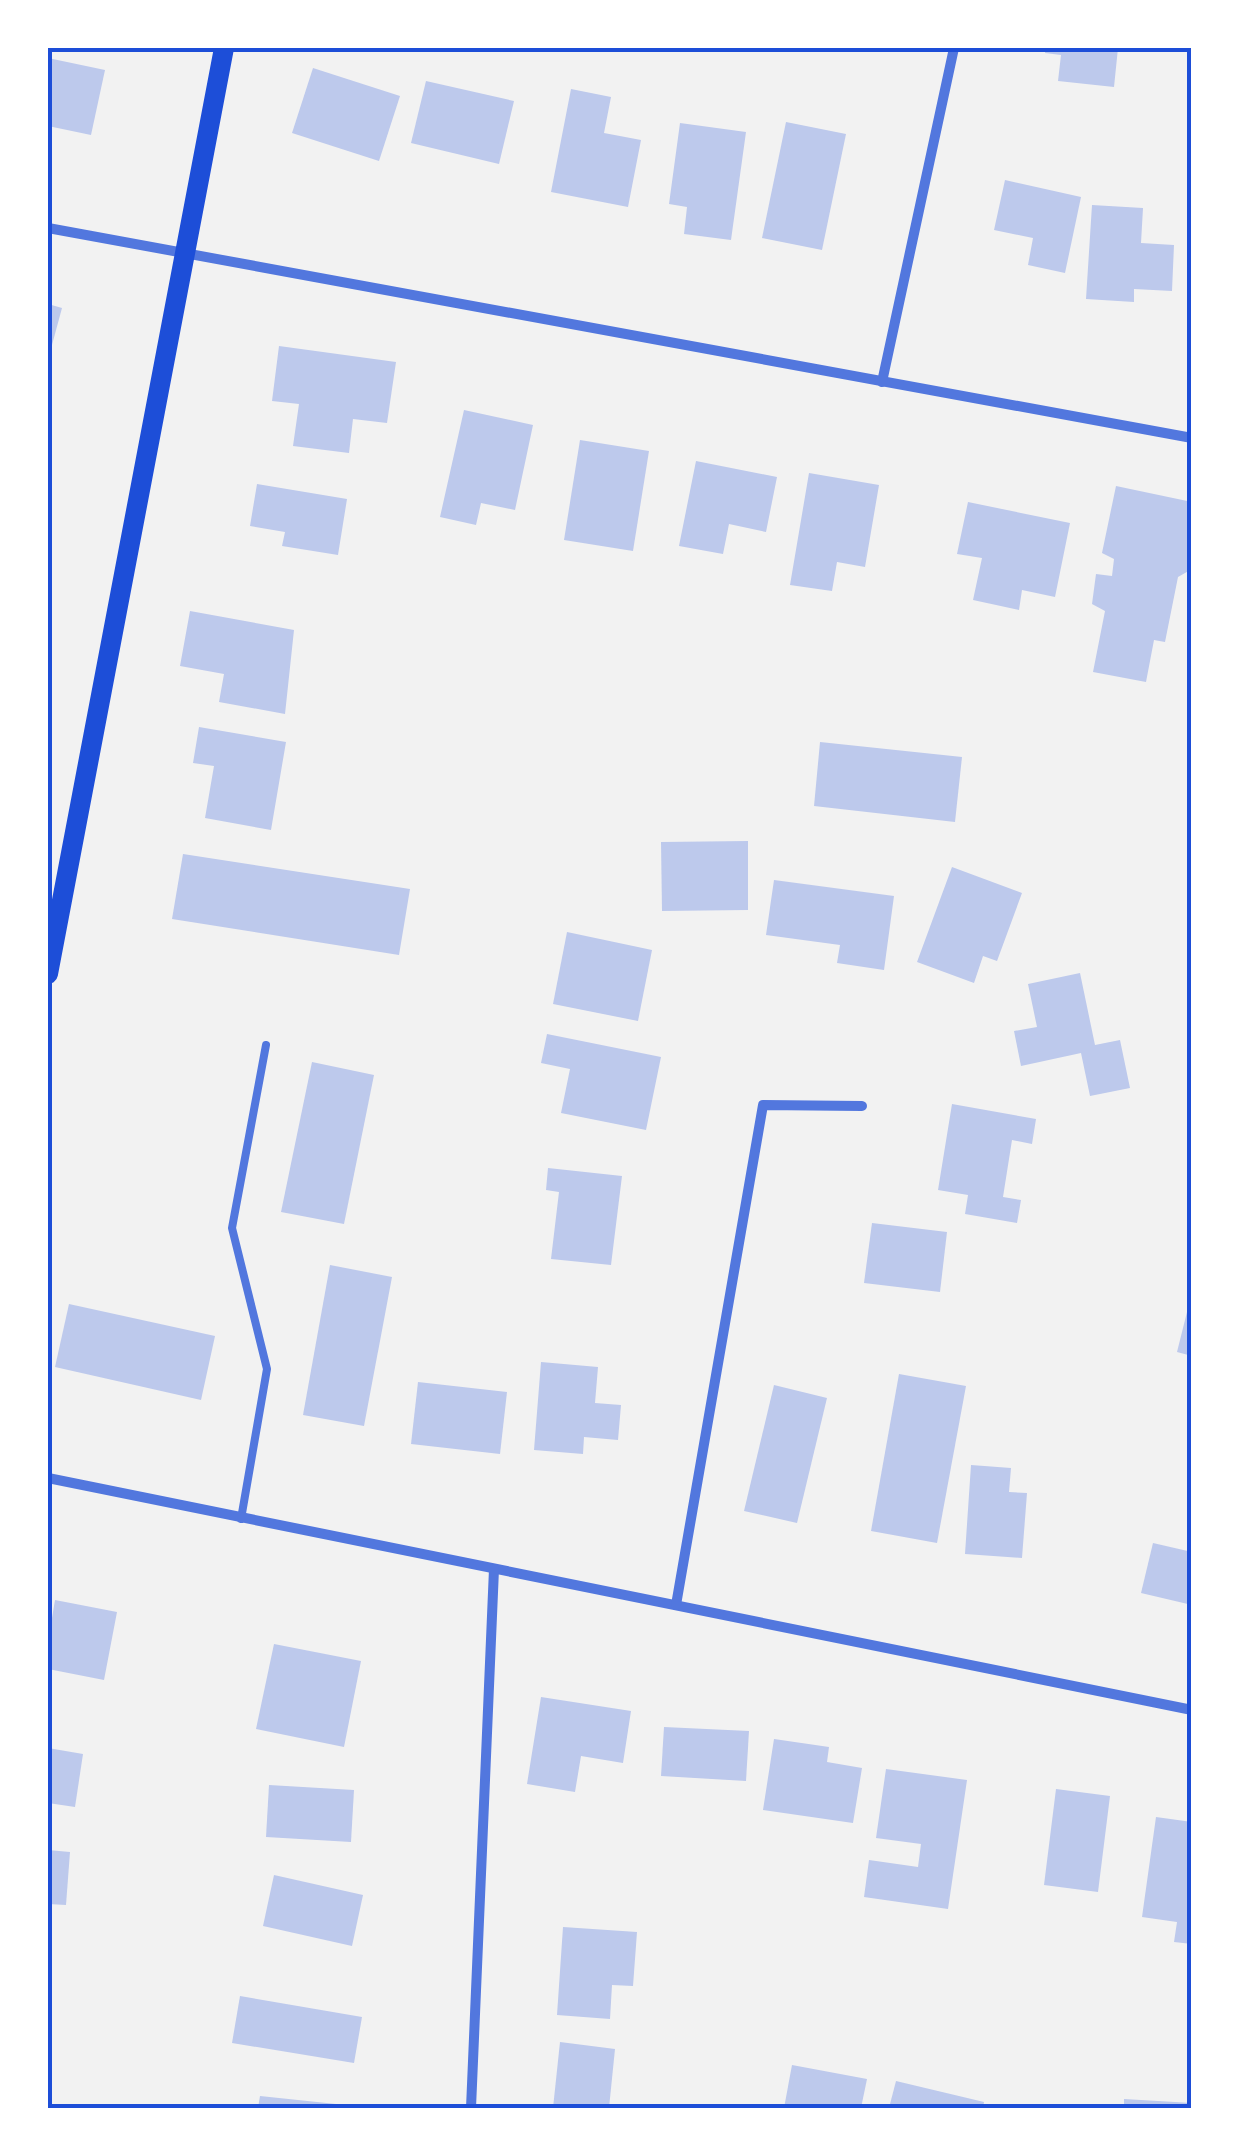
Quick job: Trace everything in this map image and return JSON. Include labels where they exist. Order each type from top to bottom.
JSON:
[{"type":"main road","points":[[48,974],[181,255],[224,48]]},
{"type":"street","points":[[882,382],[954,48]]},
{"type":"street","points":[[48,228],[1192,438]]},
{"type":"street","points":[[676,1605],[763,1105],[862,1106]]},
{"type":"street","points":[[48,1478],[1192,1710]]},
{"type":"street","points":[[470,2108],[494,1569]]},
{"type":"lane","points":[[240,1519],[267,1369],[232,1228],[266,1045]]},
{"type":"building","points":[[1046,48],[1118,48],[1114,87],[1058,81],[1061,55],[1045,53]]},
{"type":"building","points":[[48,58],[105,70],[91,135],[48,126]]},
{"type":"building","points":[[313,68],[400,96],[379,161],[292,133]]},
{"type":"building","points":[[426,81],[514,101],[499,164],[411,143]]},
{"type":"building","points":[[571,89],[611,97],[604,133],[641,140],[628,207],[551,192]]},
{"type":"building","points":[[786,122],[846,134],[822,250],[762,238]]},
{"type":"building","points":[[680,123],[746,132],[731,240],[684,234],[687,207],[669,204]]},
{"type":"building","points":[[1005,180],[1081,197],[1065,273],[1028,265],[1033,238],[994,230]]},
{"type":"building","points":[[1092,205],[1143,208],[1141,243],[1174,245],[1172,291],[1134,289],[1134,302],[1086,299]]},
{"type":"building","points":[[48,304],[62,308],[49,356],[48,356]]},
{"type":"building","points":[[279,346],[396,362],[387,423],[353,419],[349,453],[293,446],[299,404],[272,401]]},
{"type":"building","points":[[464,410],[533,425],[515,510],[481,503],[476,525],[440,517]]},
{"type":"building","points":[[580,440],[649,451],[633,551],[564,540]]},
{"type":"building","points":[[696,461],[777,477],[766,532],[729,524],[723,554],[679,546]]},
{"type":"building","points":[[809,473],[879,485],[865,567],[837,562],[832,591],[790,585]]},
{"type":"building","points":[[257,484],[347,499],[338,555],[282,546],[285,532],[250,526]]},
{"type":"building","points":[[1116,486],[1192,502],[1192,569],[1178,577],[1165,642],[1154,640],[1146,682],[1093,672],[1105,611],[1092,604],[1096,574],[1112,576],[1114,559],[1102,553]]},
{"type":"building","points":[[968,502],[1070,523],[1055,597],[1022,590],[1019,610],[973,600],[982,558],[957,554]]},
{"type":"building","points":[[190,611],[294,630],[285,714],[219,702],[224,674],[180,666]]},
{"type":"building","points":[[199,727],[286,742],[271,830],[205,818],[214,766],[193,763]]},
{"type":"building","points":[[820,742],[962,757],[955,822],[814,806]]},
{"type":"building","points":[[748,841],[748,910],[662,911],[661,842]]},
{"type":"building","points":[[183,854],[410,889],[399,955],[172,919]]},
{"type":"building","points":[[952,867],[1022,893],[997,961],[983,956],[974,983],[917,962]]},
{"type":"building","points":[[774,880],[894,896],[884,970],[837,963],[840,945],[766,935]]},
{"type":"building","points":[[567,932],[652,950],[638,1021],[553,1004]]},
{"type":"building","points":[[1080,973],[1095,1045],[1120,1040],[1130,1088],[1090,1096],[1081,1053],[1021,1066],[1014,1031],[1037,1027],[1028,984]]},
{"type":"building","points":[[547,1034],[661,1057],[646,1130],[561,1113],[570,1069],[541,1063]]},
{"type":"building","points":[[312,1062],[374,1075],[344,1224],[281,1212]]},
{"type":"building","points":[[952,1104],[1036,1119],[1032,1144],[1012,1140],[1003,1197],[1021,1200],[1017,1223],[965,1214],[968,1195],[938,1190]]},
{"type":"building","points":[[548,1168],[622,1176],[611,1265],[551,1259],[559,1192],[546,1190]]},
{"type":"building","points":[[872,1223],[947,1232],[940,1292],[864,1283]]},
{"type":"building","points":[[330,1265],[392,1277],[364,1426],[303,1415]]},
{"type":"building","points":[[1192,1300],[1192,1356],[1177,1352]]},
{"type":"building","points":[[69,1304],[215,1336],[201,1400],[55,1367]]},
{"type":"building","points":[[541,1362],[598,1367],[595,1403],[621,1405],[618,1440],[584,1437],[583,1454],[534,1450]]},
{"type":"building","points":[[899,1374],[966,1386],[937,1543],[871,1531]]},
{"type":"building","points":[[418,1382],[507,1392],[500,1454],[411,1444]]},
{"type":"building","points":[[774,1385],[827,1398],[797,1523],[744,1511]]},
{"type":"building","points":[[971,1465],[1011,1468],[1009,1492],[1027,1493],[1022,1558],[965,1554]]},
{"type":"building","points":[[1153,1543],[1192,1552],[1192,1605],[1141,1593]]},
{"type":"building","points":[[55,1600],[117,1612],[104,1680],[48,1669],[48,1617],[52,1618]]},
{"type":"building","points":[[274,1644],[361,1661],[344,1747],[256,1729]]},
{"type":"building","points":[[541,1697],[631,1711],[623,1763],[581,1756],[575,1792],[527,1784]]},
{"type":"building","points":[[664,1727],[749,1731],[746,1781],[661,1776]]},
{"type":"building","points":[[774,1739],[829,1747],[827,1762],[862,1768],[853,1823],[763,1810]]},
{"type":"building","points":[[48,1748],[83,1754],[75,1807],[48,1803]]},
{"type":"building","points":[[886,1769],[967,1780],[948,1909],[864,1897],[869,1860],[918,1867],[921,1844],[876,1838]]},
{"type":"building","points":[[269,1785],[354,1790],[351,1842],[266,1837]]},
{"type":"building","points":[[1056,1789],[1110,1796],[1098,1892],[1044,1885]]},
{"type":"building","points":[[1156,1817],[1192,1822],[1192,1944],[1174,1942],[1177,1922],[1142,1917]]},
{"type":"building","points":[[48,1850],[70,1852],[66,1905],[48,1904]]},
{"type":"building","points":[[274,1875],[363,1895],[352,1946],[263,1926]]},
{"type":"building","points":[[563,1927],[637,1932],[633,1986],[612,1985],[610,2019],[557,2015]]},
{"type":"building","points":[[240,1996],[362,2017],[354,2063],[232,2043]]},
{"type":"building","points":[[560,2042],[615,2049],[609,2108],[553,2108]]},
{"type":"building","points":[[792,2065],[867,2079],[861,2108],[784,2108]]},
{"type":"building","points":[[896,2081],[984,2102],[983,2108],[889,2108]]},
{"type":"building","points":[[260,2096],[355,2106],[355,2108],[258,2108]]},
{"type":"building","points":[[1124,2099],[1192,2103],[1192,2108],[1124,2108]]}]
